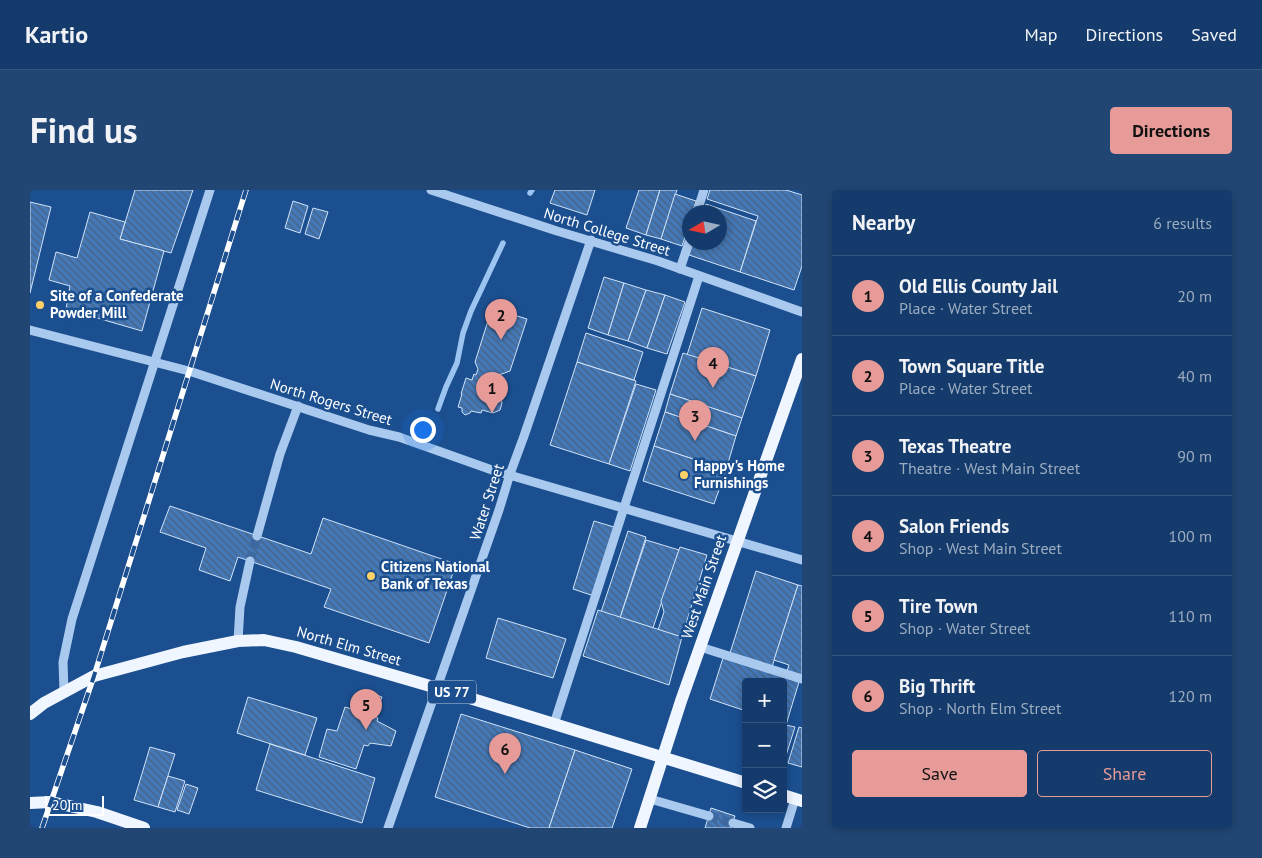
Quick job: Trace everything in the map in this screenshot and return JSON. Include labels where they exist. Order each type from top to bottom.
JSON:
[{"type":"main road","name":"West Main Street","points":[[640,828],[700,647],[802,359]]},
{"type":"main road","name":"North Elm Street","points":[[30,714],[44,703],[94,676],[183,652],[238,641],[264,640],[296,647],[437,688],[663,757]]},
{"type":"main road","name":"US 77","points":[[663,757],[742,783]]},
{"type":"main road","points":[[30,803],[51,802],[96,812],[144,828]]},
{"type":"street","points":[[64,692],[63,662],[72,619],[210,190]]},
{"type":"street","name":"North College Street","points":[[431,190],[558,232],[591,240],[680,269],[802,312]]},
{"type":"street","points":[[699,205],[704,190]]},
{"type":"street","name":"Water Street","points":[[388,828],[591,240]]},
{"type":"street","points":[[680,269],[686,250]]},
{"type":"street","points":[[554,724],[699,276]]},
{"type":"street","name":"North Rogers Street","points":[[30,330],[190,371],[369,430],[399,437],[492,470],[802,560]]},
{"type":"street","points":[[257,536],[280,454],[298,406]]},
{"type":"street","points":[[238,641],[240,607],[250,561]]},
{"type":"street","points":[[700,647],[802,679]]},
{"type":"street","points":[[650,798],[708,816]]},
{"type":"street","points":[[786,828],[793,799]]},
{"type":"street","points":[[733,823],[750,828]]},
{"type":"building","points":[[135,190],[193,190],[171,253],[120,239]]},
{"type":"building","points":[[555,190],[595,190],[587,215],[550,203]]},
{"type":"building","points":[[639,190],[660,190],[646,235],[626,228]]},
{"type":"building","points":[[660,190],[677,190],[661,239],[646,235]]},
{"type":"building","points":[[710,190],[786,190],[802,195],[802,266],[794,290],[740,272],[758,216],[707,199]]},
{"type":"building","points":[[675,194],[696,201],[695,205],[682,205],[682,246],[661,239]]},
{"type":"building","points":[[293,201],[308,206],[300,233],[285,228]]},
{"type":"building","points":[[30,202],[51,207],[30,293]]},
{"type":"building","points":[[313,208],[328,212],[319,239],[305,234]]},
{"type":"building","points":[[727,211],[756,221],[740,272],[689,255],[691,250],[727,250]]},
{"type":"building","points":[[90,212],[125,222],[120,239],[164,251],[142,331],[66,309],[70,286],[49,280],[56,252],[77,258]]},
{"type":"building","points":[[604,277],[624,283],[608,335],[588,328]]},
{"type":"building","points":[[624,283],[646,290],[628,341],[608,335]]},
{"type":"building","points":[[646,290],[665,295],[647,348],[628,341]]},
{"type":"building","points":[[665,295],[685,302],[667,354],[647,348]]},
{"type":"building","points":[[492,308],[527,319],[510,371],[499,375],[497,380],[501,381],[495,394],[501,396],[500,410],[493,413],[482,410],[481,413],[471,411],[465,415],[462,412],[462,408],[458,407],[461,394],[466,378],[472,380],[474,374],[476,375],[478,369],[475,362]]},
{"type":"building","points":[[702,308],[770,330],[756,376],[687,355]]},
{"type":"building","points":[[586,333],[643,352],[634,380],[577,362]]},
{"type":"building","points":[[683,353],[756,376],[742,418],[670,394]]},
{"type":"building","points":[[577,362],[636,381],[609,464],[550,445]]},
{"type":"building","points":[[636,384],[656,390],[630,471],[609,464]]},
{"type":"building","points":[[670,394],[742,418],[736,436],[665,412]]},
{"type":"building","points":[[665,412],[736,436],[726,470],[654,446]]},
{"type":"building","name":"Happy's Home Furnishings","points":[[654,446],[726,470],[714,504],[643,481]]},
{"type":"building","name":"Citizens National Bank of Texas","points":[[170,506],[311,554],[323,518],[456,564],[429,643],[324,607],[331,589],[238,557],[230,581],[199,570],[206,548],[160,532]]},
{"type":"building","points":[[594,521],[614,527],[594,596],[573,589]]},
{"type":"building","points":[[628,531],[646,537],[620,618],[601,612]]},
{"type":"building","points":[[646,540],[679,550],[653,628],[620,618]]},
{"type":"building","points":[[680,547],[707,555],[682,637],[658,630],[664,612],[661,601]]},
{"type":"building","points":[[756,571],[798,585],[772,667],[730,653]]},
{"type":"building","points":[[798,585],[802,586],[802,676],[787,671],[789,665],[774,660]]},
{"type":"building","points":[[598,610],[682,637],[669,685],[583,656]]},
{"type":"building","points":[[498,618],[566,639],[553,678],[486,658]]},
{"type":"building","points":[[723,658],[786,678],[742,678],[742,710],[710,699]]},
{"type":"building","points":[[787,678],[799,682],[787,722]]},
{"type":"building","points":[[369,692],[382,697],[374,717],[378,718],[377,721],[396,731],[391,746],[370,743],[368,746],[364,745],[356,769],[319,757],[327,729],[337,731],[345,707],[362,712]]},
{"type":"building","points":[[248,697],[317,718],[305,755],[237,733]]},
{"type":"building","points":[[461,714],[575,750],[549,828],[530,828],[435,797]]},
{"type":"building","points":[[787,725],[795,727],[787,752]]},
{"type":"building","points":[[799,727],[802,728],[802,767],[788,763]]},
{"type":"building","points":[[270,744],[375,778],[362,823],[256,790]]},
{"type":"building","points":[[150,747],[175,754],[158,807],[134,800]]},
{"type":"building","points":[[575,750],[632,769],[612,828],[549,828]]},
{"type":"building","points":[[168,776],[185,781],[175,812],[158,807]]},
{"type":"building","points":[[186,784],[198,788],[189,814],[177,810]]},
{"type":"building","points":[[711,808],[735,816],[731,828],[705,828]]},
{"type":"waterway","points":[[438,409],[457,363],[463,333],[471,311],[503,243]]},
{"type":"tunnel","points":[[250,561],[257,536]]},
{"type":"tunnel","points":[[709,816],[733,823]]},
{"type":"railway","points":[[42,828],[94,676],[246,190]]},
{"type":"place","name":"Site of a Confederate Powder Mill","points":[[40,305]]},
{"type":"place","name":"Town Square Title","points":[[501,340]]},
{"type":"place","name":"Salon Friends","points":[[713,388]]},
{"type":"place","name":"Old Ellis County Jail","points":[[492,413]]},
{"type":"place","name":"Texas Theatre","points":[[695,441]]},
{"type":"place","name":"Happy's Home Furnishings","points":[[684,475]]},
{"type":"place","name":"Citizens National Bank of Texas","points":[[371,576]]},
{"type":"place","name":"Tire Town","points":[[366,730]]},
{"type":"place","name":"Big Thrift","points":[[505,774]]}]
